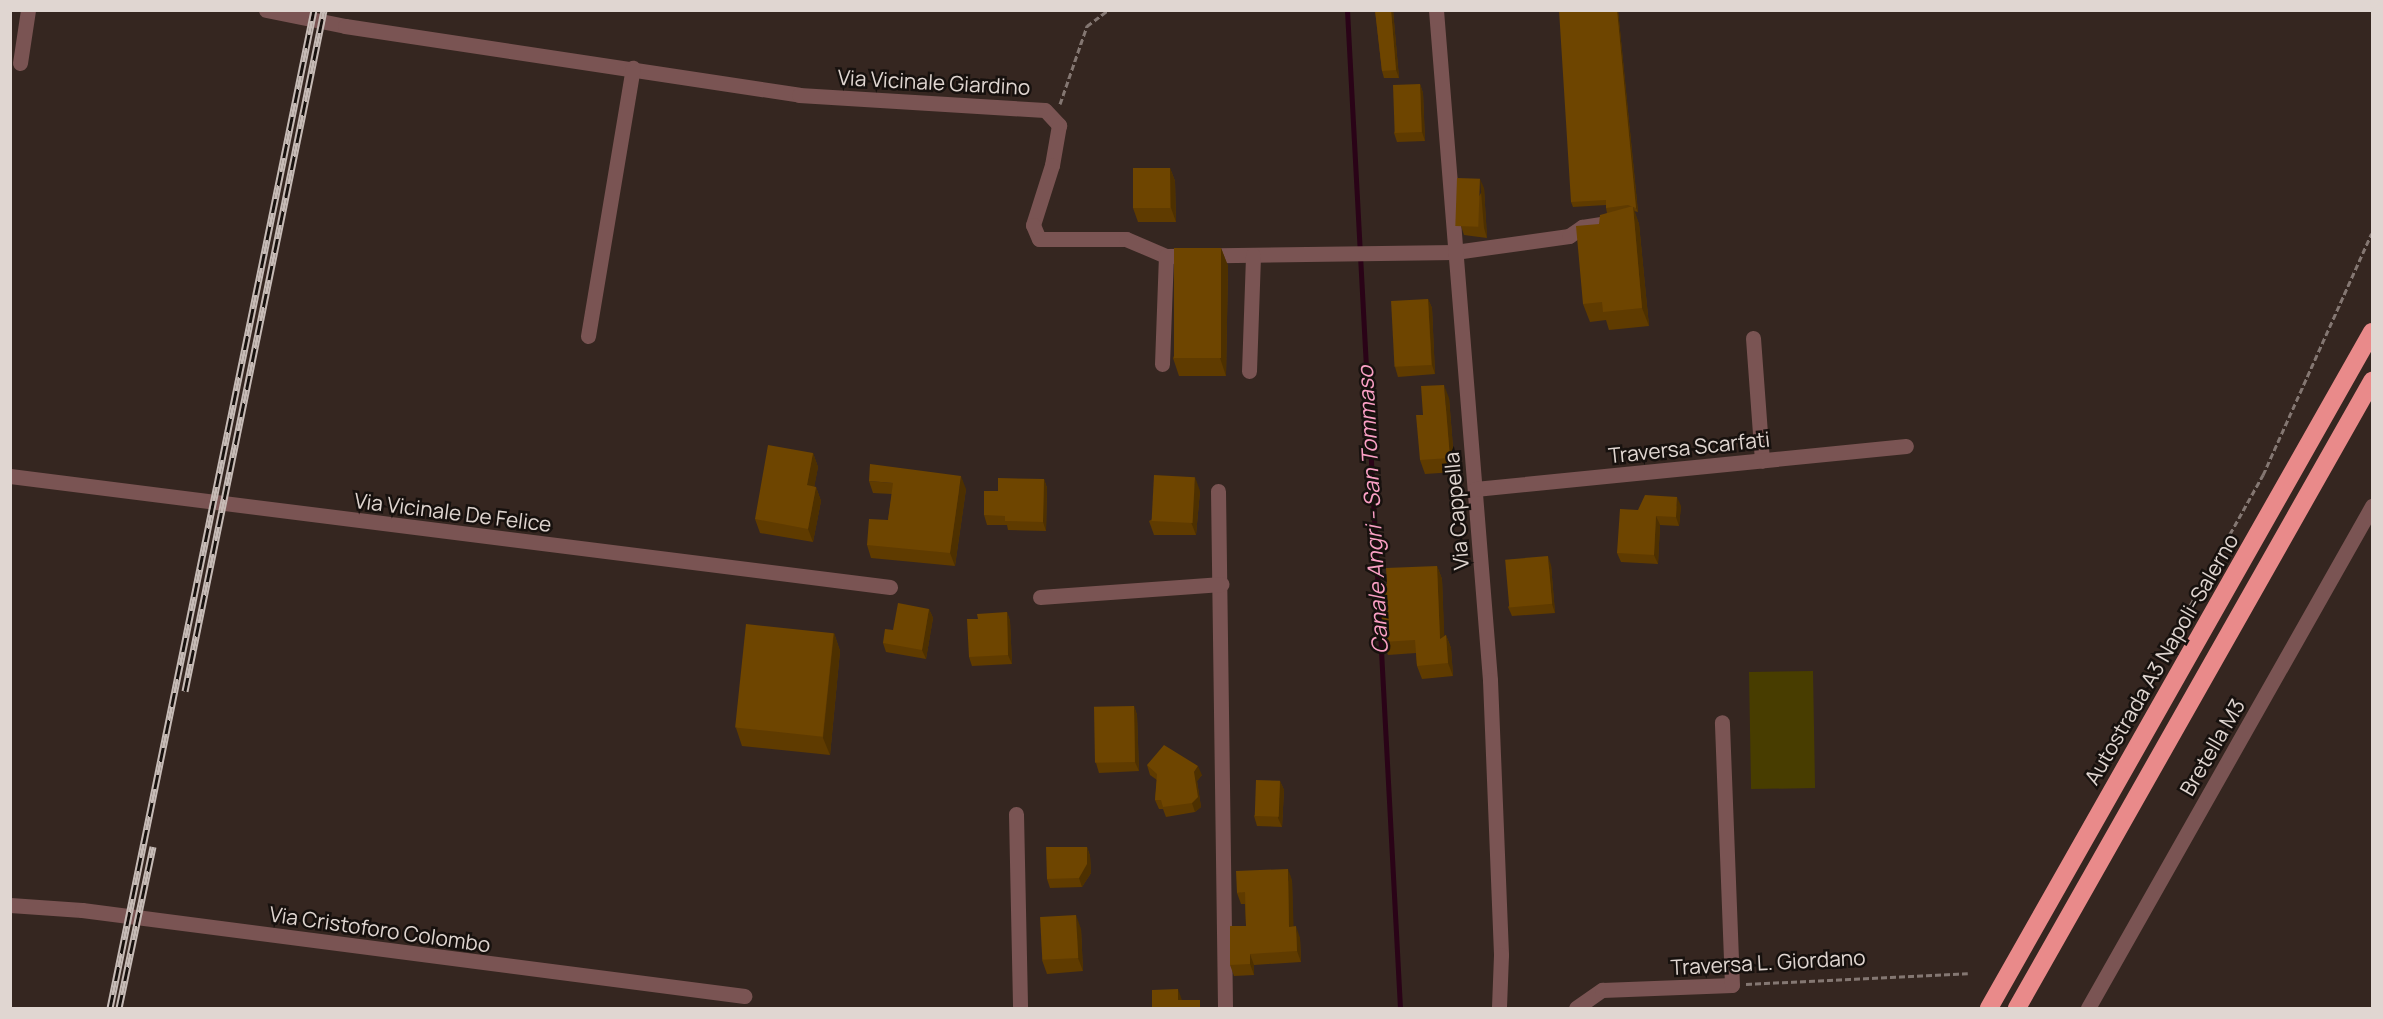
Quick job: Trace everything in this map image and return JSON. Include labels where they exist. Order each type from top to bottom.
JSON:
[{"type":"highway","name":"Autostrada A3 Napoli-Salerno","points":[[1989,1008],[2373,332]]},
{"type":"highway","points":[[2017,1008],[2373,381]]},
{"type":"street","points":[[21,63],[28,10]]},
{"type":"street","name":"Via Vicinale Giardino","points":[[266,10],[345,26],[799,94],[1050,113],[1059,124],[1034,233],[1039,239],[1126,239],[1166,256],[1455,252],[1569,236],[1582,227],[1631,219]]},
{"type":"street","name":"Via Cappella","points":[[1436,10],[1490,680],[1501,955],[1499,1008]]},
{"type":"street","points":[[588,336],[633,68]]},
{"type":"street","points":[[1249,371],[1253,255]]},
{"type":"street","points":[[1162,364],[1166,256]]},
{"type":"street","points":[[1754,338],[1762,461]]},
{"type":"street","name":"Traversa Scarfati","points":[[1475,489],[1906,446]]},
{"type":"street","name":"Via Vicinale De Felice","points":[[10,476],[890,587]]},
{"type":"street","points":[[1218,491],[1222,584],[1225,1008]]},
{"type":"street","name":"Bretella M3","points":[[2088,1008],[2373,506]]},
{"type":"street","points":[[1040,597],[1222,584]]},
{"type":"street","points":[[1722,722],[1732,985]]},
{"type":"street","points":[[1016,814],[1020,1008]]},
{"type":"street","name":"Via Cristoforo Colombo","points":[[10,905],[82,910],[744,996]]},
{"type":"street","name":"Traversa L. Giordano","points":[[1576,1008],[1602,990],[1732,985]]},
{"type":"path","points":[[1050,113],[1059,108],[1065,94],[1087,26],[1108,10]]},
{"type":"path","points":[[2164,652],[2263,475],[2373,233]]},
{"type":"path","name":"Traversa L. Giordano","points":[[1732,985],[1968,973]]},
{"type":"shaded area","points":[[1813,671],[1815,788],[1751,789],[1749,672]]},
{"type":"building","points":[[1375,10],[1391,10],[1396,70],[1382,71]]},
{"type":"building","points":[[1559,10],[1617,10],[1636,208],[1628,205],[1606,208],[1606,200],[1571,202]]},
{"type":"building","points":[[1420,84],[1422,132],[1395,133],[1393,85]]},
{"type":"building","points":[[1133,168],[1170,168],[1170,208],[1133,208]]},
{"type":"building","points":[[1457,178],[1480,179],[1478,227],[1455,226]]},
{"type":"building","points":[[1633,206],[1642,308],[1603,312],[1602,302],[1583,304],[1576,226],[1599,224],[1600,215]]},
{"type":"building","points":[[1174,248],[1221,248],[1221,358],[1174,358]]},
{"type":"building","points":[[1428,299],[1431,365],[1395,367],[1391,301]]},
{"type":"building","points":[[1444,385],[1450,458],[1420,460],[1416,415],[1423,415],[1421,386]]},
{"type":"building","points":[[768,445],[813,453],[807,485],[816,487],[808,529],[755,519]]},
{"type":"building","points":[[870,464],[961,476],[950,553],[867,545],[869,519],[888,520],[893,483],[869,481]]},
{"type":"building","points":[[1154,475],[1195,477],[1193,523],[1152,521]]},
{"type":"building","points":[[998,478],[1044,479],[1043,522],[1005,521],[1005,516],[984,515],[984,491],[998,491]]},
{"type":"building","points":[[1645,495],[1677,497],[1676,517],[1656,516],[1654,555],[1617,553],[1620,509],[1638,510]]},
{"type":"building","points":[[1548,556],[1552,604],[1509,608],[1505,560]]},
{"type":"building","points":[[1437,566],[1440,639],[1446,635],[1448,663],[1417,666],[1415,640],[1383,642],[1380,587],[1387,584],[1386,568]]},
{"type":"building","points":[[898,603],[929,609],[922,650],[883,643],[885,629],[893,630]]},
{"type":"building","points":[[1007,612],[1008,655],[969,657],[967,619],[978,619],[977,614]]},
{"type":"building","points":[[746,624],[834,633],[823,737],[735,727]]},
{"type":"building","points":[[1134,706],[1135,762],[1095,763],[1094,707]]},
{"type":"building","points":[[1164,745],[1198,766],[1194,772],[1198,797],[1192,803],[1163,807],[1161,800],[1155,800],[1157,774],[1147,765]]},
{"type":"building","points":[[1256,780],[1280,781],[1279,817],[1255,816]]},
{"type":"building","points":[[1046,847],[1087,847],[1087,864],[1079,878],[1047,879]]},
{"type":"building","points":[[1288,869],[1289,927],[1296,926],[1297,951],[1250,954],[1250,964],[1230,965],[1230,926],[1246,926],[1245,892],[1237,893],[1236,871]]},
{"type":"building","points":[[1076,915],[1078,958],[1042,960],[1040,917]]},
{"type":"building","points":[[1178,989],[1178,1000],[1200,1000],[1200,1008],[1152,1008],[1152,990]]},
{"type":"waterway","name":"Canale Angri - San Tommaso","points":[[1347,10],[1400,1008]]},
{"type":"railway","points":[[110,1008],[314,10]]},
{"type":"railway","points":[[185,691],[324,10]]},
{"type":"railway","points":[[119,1008],[153,847]]}]
